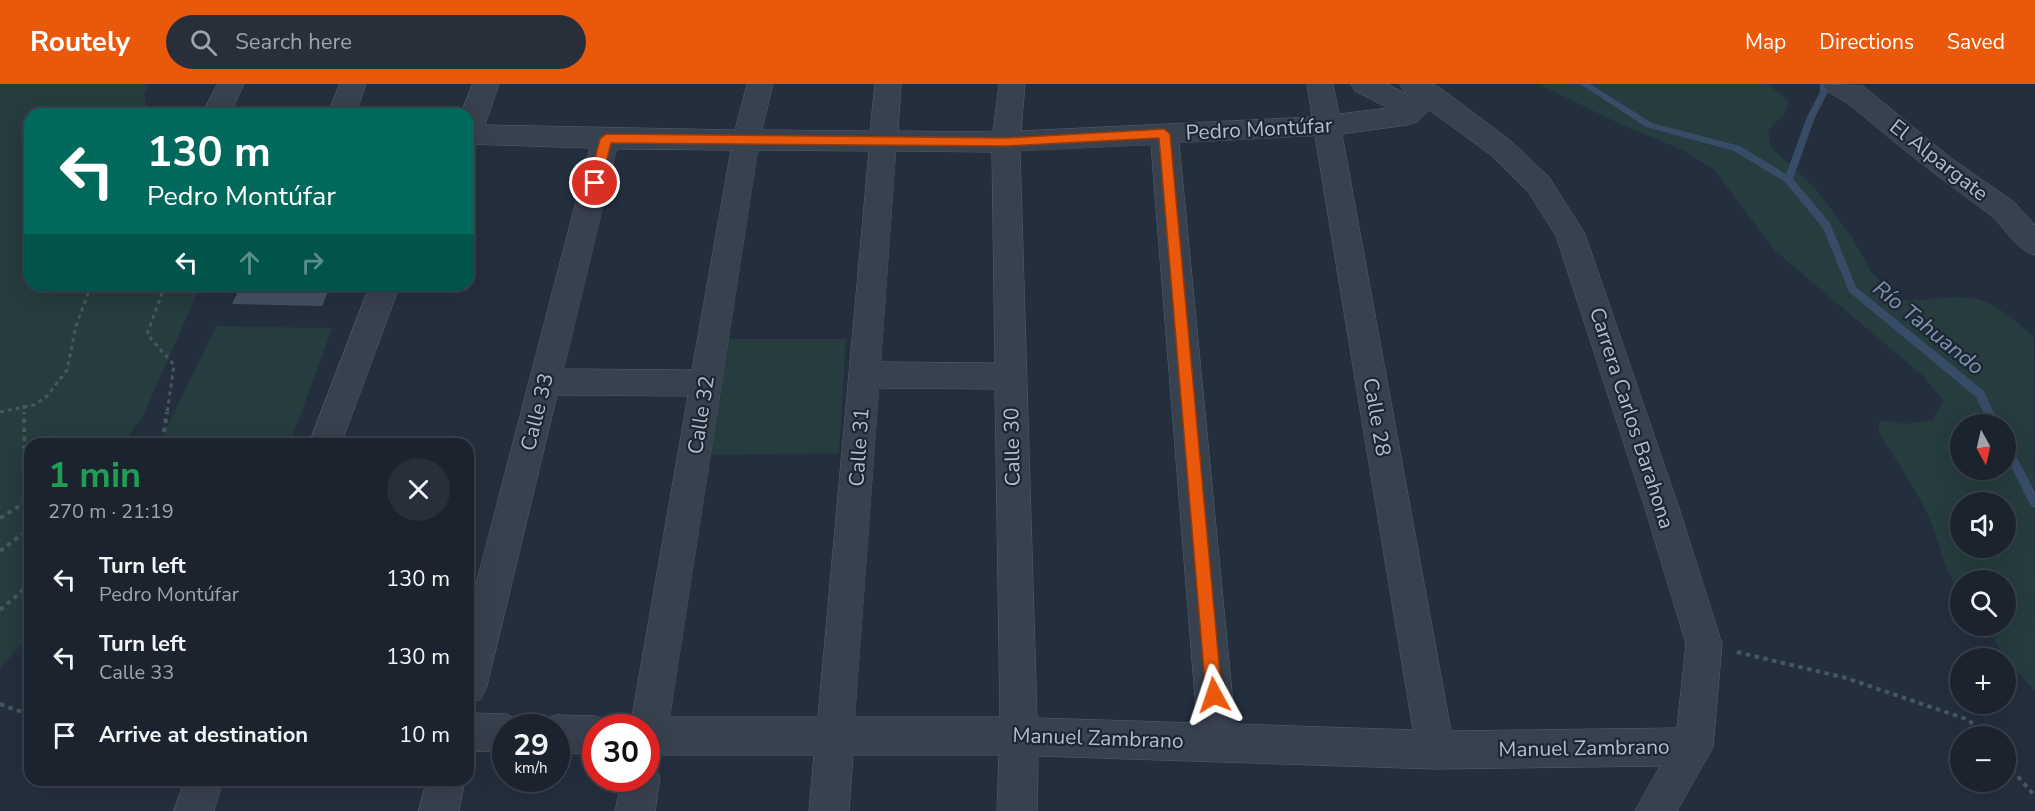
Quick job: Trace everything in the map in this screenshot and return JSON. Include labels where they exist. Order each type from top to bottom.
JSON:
[{"type":"street","points":[[219,108],[231,84]]},
{"type":"street","points":[[344,108],[353,84]]},
{"type":"street","points":[[474,117],[486,84]]},
{"type":"street","name":"Calle 32","points":[[651,714],[746,141],[760,84]]},
{"type":"street","name":"Calle 31","points":[[830,811],[888,84]]},
{"type":"street","name":"Calle 30","points":[[1012,84],[1006,142],[1019,736],[1017,811]]},
{"type":"street","name":"Calle 28","points":[[1320,84],[1435,750]]},
{"type":"street","name":"Carrera Carlos Barahona","points":[[1364,84],[1418,96],[1501,148],[1539,185],[1570,234],[1662,508],[1704,644],[1694,747],[1655,811]]},
{"type":"street","name":"El Alpargate","points":[[1844,88],[1941,165],[2004,210],[2035,244]]},
{"type":"street","name":"Pedro Montúfar","points":[[474,133],[606,139],[1006,142],[1327,126],[1407,115],[1418,96]]},
{"type":"street","points":[[1164,134],[1218,742]]},
{"type":"street","name":"Calle 33","points":[[474,662],[606,139]]},
{"type":"street","points":[[2004,210],[2035,206]]},
{"type":"street","points":[[327,438],[383,291]]},
{"type":"street","points":[[864,375],[1011,376]]},
{"type":"street","points":[[545,382],[706,383]]},
{"type":"street","points":[[474,732],[492,733]]},
{"type":"street","name":"Manuel Zambrano","points":[[660,739],[837,734],[1019,736],[1435,750],[1694,747]]},
{"type":"street","points":[[194,811],[202,786]]},
{"type":"street","points":[[439,811],[445,786]]},
{"type":"street","points":[[635,811],[638,792]]},
{"type":"path","points":[[0,412],[24,405],[34,405],[47,396],[67,370],[76,326],[89,291]]},
{"type":"path","points":[[164,432],[174,365],[147,334],[165,291]]},
{"type":"path","points":[[0,518],[21,505],[24,499],[24,405]]},
{"type":"path","points":[[0,551],[24,533]]},
{"type":"path","points":[[0,610],[24,589]]},
{"type":"path","points":[[1704,644],[1846,678],[1969,720],[1974,726]]},
{"type":"path","points":[[0,704],[24,713]]},
{"type":"path","points":[[2016,774],[2035,796]]},
{"type":"green space","points":[[0,84],[148,84],[144,94],[147,108],[24,108],[24,291],[198,291],[143,416],[127,438],[24,438],[24,642],[0,668]]},
{"type":"green space","points":[[1539,84],[1768,84],[1789,101],[1785,114],[1768,130],[1771,147],[1815,188],[1852,237],[1871,272],[1900,300],[1956,297],[1978,300],[2000,310],[2034,336],[2035,691],[2016,670],[2016,648],[1999,648],[1991,636],[2016,636],[2016,570],[1950,570],[1950,575],[1924,508],[1878,432],[1880,420],[1904,424],[1932,420],[1944,401],[1923,376],[1774,250],[1714,169],[1680,149],[1622,125]]},
{"type":"green space","points":[[216,326],[332,328],[292,438],[162,438]]},
{"type":"green space","points":[[727,339],[846,339],[839,453],[707,455]]},
{"type":"building","points":[[238,291],[328,291],[322,306],[232,304]]},
{"type":"waterway","name":"Río Tahuando","points":[[1584,84],[1649,125],[1737,148],[1788,180]]},
{"type":"waterway","points":[[1788,180],[1811,117],[1824,92],[1824,84]]},
{"type":"waterway","name":"Río Tahuando","points":[[1788,180],[1827,226],[1852,289],[1980,394],[1989,414]]},
{"type":"waterway","name":"Río Tahuando","points":[[2016,467],[2035,503]]},
{"type":"route","points":[[595,183],[606,139],[1006,142],[1164,134],[1214,695]]}]
